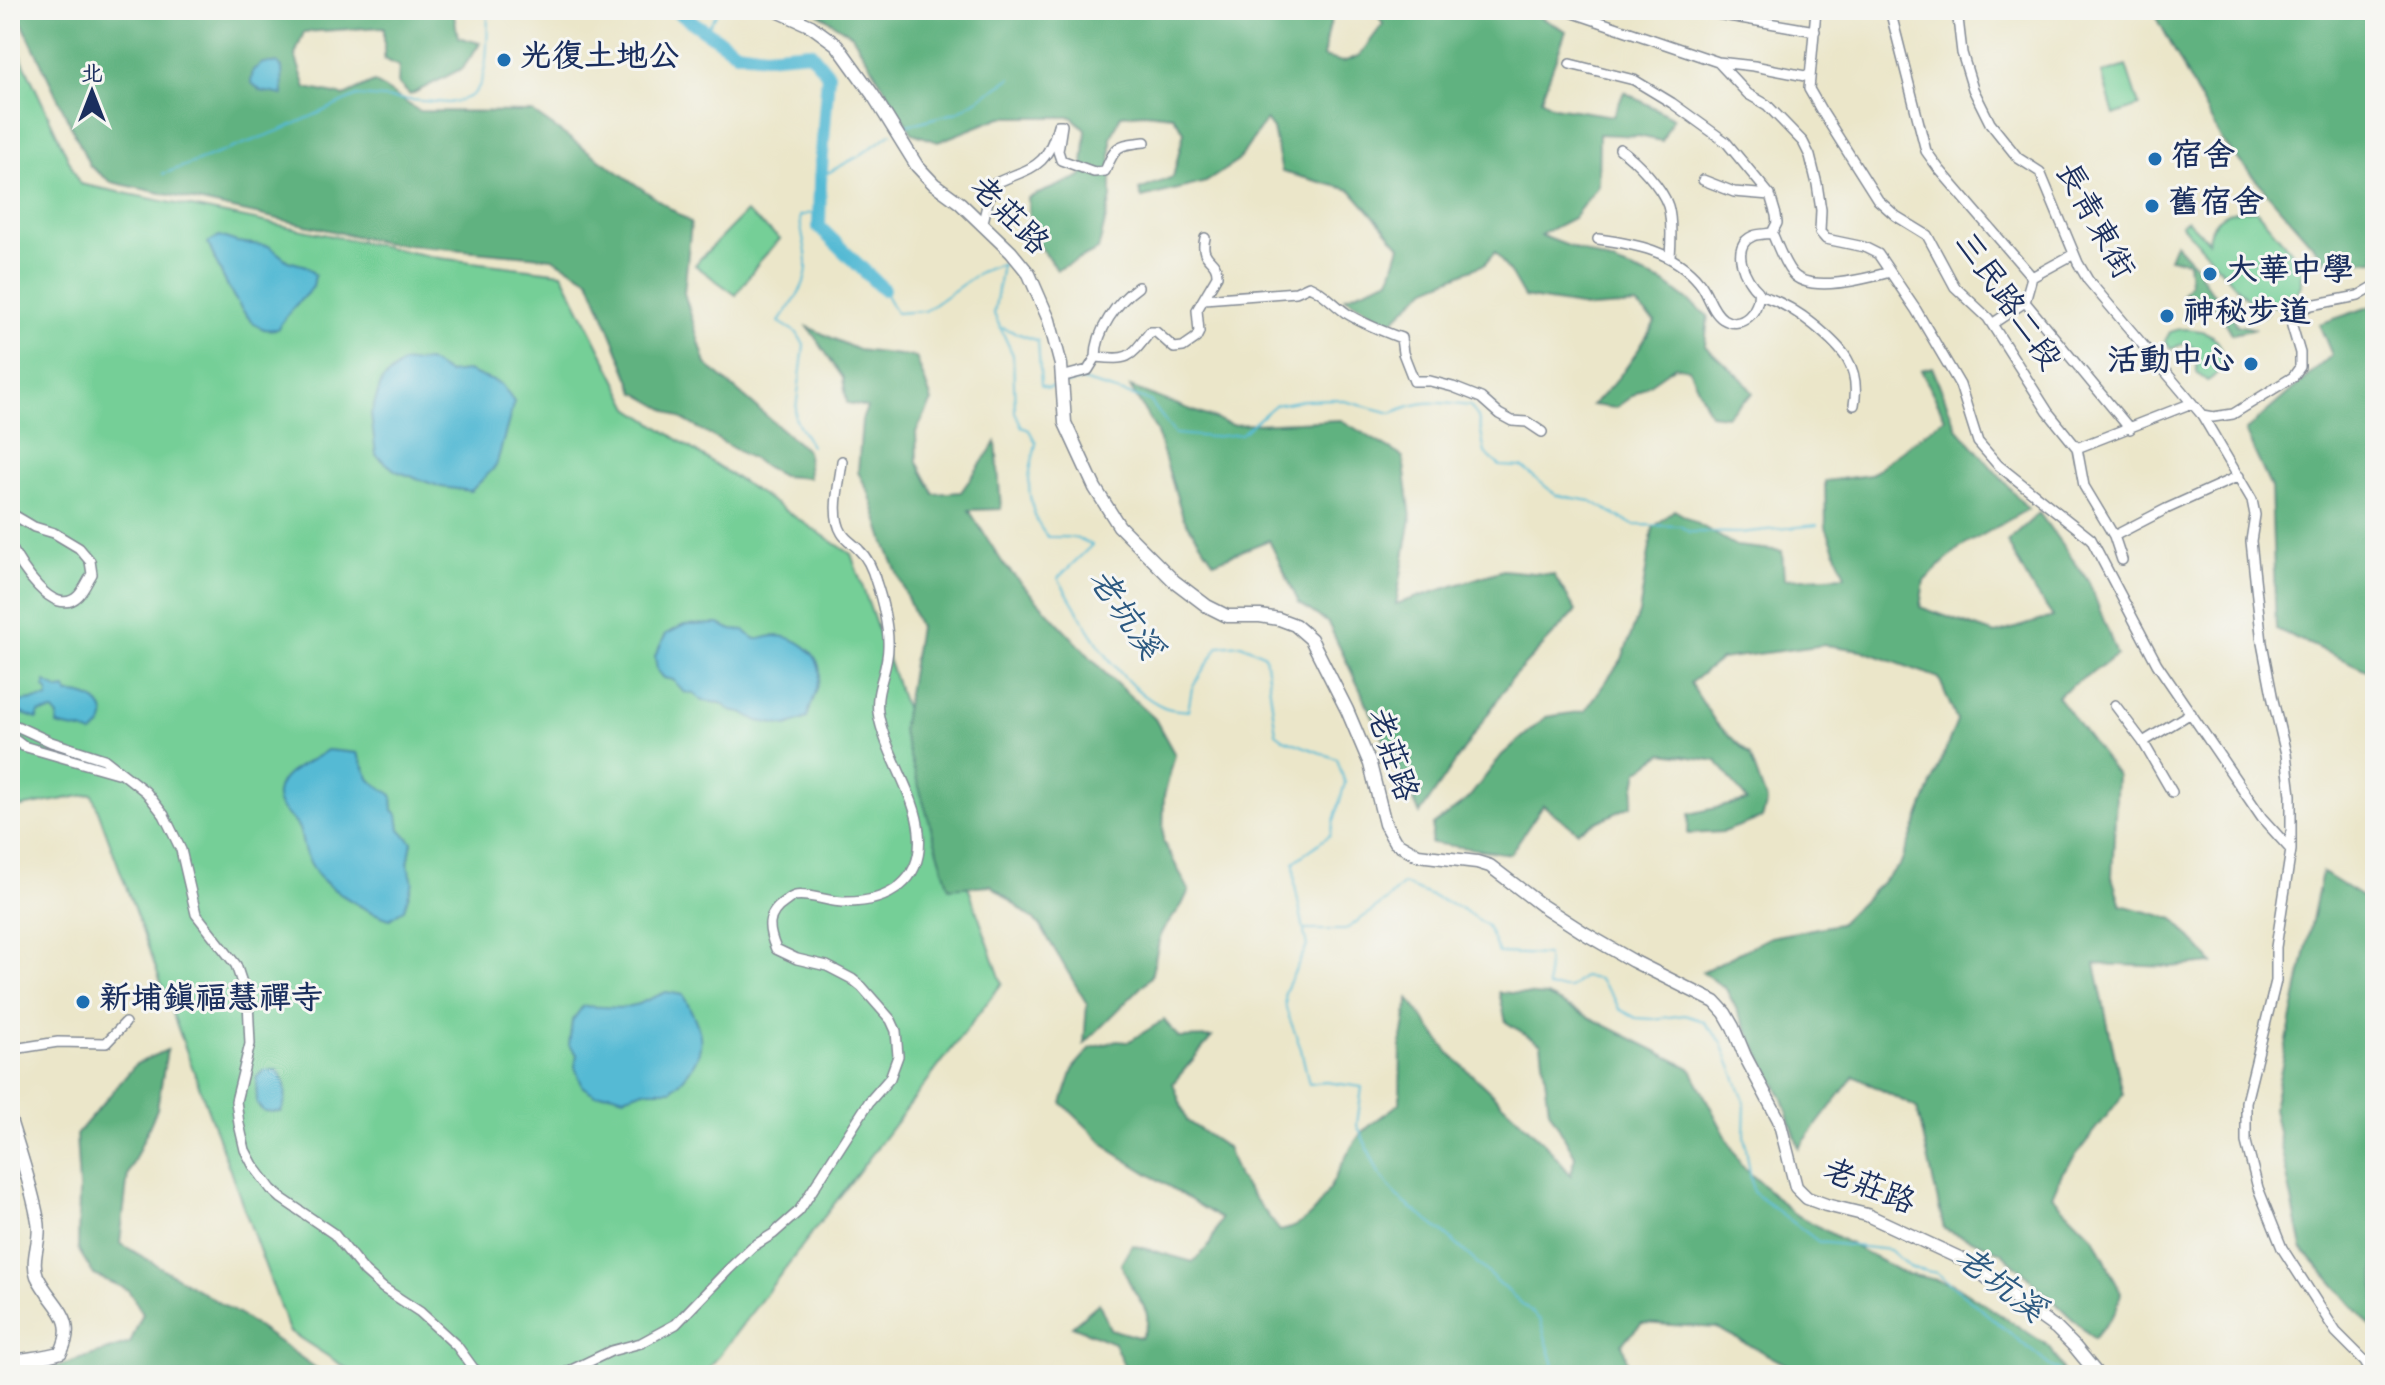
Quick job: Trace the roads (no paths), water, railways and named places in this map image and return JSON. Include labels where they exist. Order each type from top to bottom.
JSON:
[{"type":"street","name":"老莊路","points":[[775,10],[811,26],[837,45],[917,166],[1011,252],[1029,274],[1049,320],[1061,365],[1065,423],[1095,488],[1119,526],[1174,581],[1207,606],[1227,616],[1279,619],[1295,625],[1311,639],[1370,764],[1385,824],[1395,842],[1418,855],[1490,866],[1586,934],[1715,1002],[1733,1027],[1779,1120],[1796,1187],[1807,1198],[1867,1215],[1968,1262],[2056,1328],[2098,1375]]},
{"type":"street","points":[[1565,10],[1718,62],[1810,77]]},
{"type":"street","points":[[1694,10],[1815,31]]},
{"type":"street","name":"三民路二段","points":[[1816,10],[1809,89],[1878,200],[1896,216],[1927,235],[1955,287],[1992,324],[2048,412],[2077,448]]},
{"type":"street","points":[[1890,10],[1926,151],[2032,277]]},
{"type":"street","name":"長青東街","points":[[1957,10],[1962,53],[1990,123],[2018,158],[2040,172],[2088,280],[2192,403]]},
{"type":"street","points":[[1718,62],[1748,94],[1767,105],[1803,142],[1817,184],[1820,232],[1826,239],[1864,247],[1878,254],[1916,310],[1960,385],[1978,442],[1998,465],[2091,539],[2157,664],[2262,818],[2291,850]]},
{"type":"street","points":[[1570,64],[1625,76],[1656,92],[1726,142],[1770,195],[1777,223],[1772,233]]},
{"type":"street","points":[[982,226],[992,185],[1022,173],[1046,156],[1052,148],[1058,125],[1062,125],[1058,151],[1061,160],[1094,172],[1105,171],[1114,149],[1145,142]]},
{"type":"street","points":[[1620,149],[1635,159],[1668,207],[1670,257]]},
{"type":"street","points":[[1703,180],[1734,192],[1770,195]]},
{"type":"street","points":[[1772,233],[1793,275],[1801,280],[1814,283],[1862,280],[1890,272]]},
{"type":"street","points":[[1598,239],[1670,257],[1700,283],[1723,318],[1733,322],[1745,319],[1760,302],[1758,291],[1750,285],[1740,261],[1743,245],[1751,236],[1772,233]]},
{"type":"street","points":[[1096,357],[1120,359],[1132,355],[1150,332],[1156,332],[1174,348],[1183,347],[1196,338],[1199,332],[1197,310],[1218,271],[1202,249],[1205,238]]},
{"type":"street","points":[[1992,324],[2025,302],[2032,277],[2074,254]]},
{"type":"street","points":[[1204,299],[1296,292],[1309,286],[1321,291],[1326,299],[1349,315],[1401,338],[1403,353],[1414,381],[1430,381],[1481,398],[1499,414],[1512,421],[1527,422],[1542,432]]},
{"type":"street","points":[[2202,415],[2233,414],[2293,377],[2300,367],[2300,353],[2292,326],[2299,311],[2311,305],[2358,296],[2375,286]]},
{"type":"street","points":[[1062,382],[1088,370],[1096,357],[1098,339],[1115,309],[1138,287]]},
{"type":"street","points":[[1759,295],[1790,307],[1840,347],[1857,388],[1854,405]]},
{"type":"street","points":[[2025,302],[2130,429]]},
{"type":"street","points":[[2122,560],[2114,536],[2084,486],[2077,448],[2192,403],[2252,500],[2255,515],[2251,541],[2262,643],[2286,754],[2291,795],[2291,850],[2276,947],[2276,981],[2246,1102],[2246,1142],[2258,1188],[2282,1248],[2336,1332],[2365,1361],[2373,1375]]},
{"type":"street","points":[[561,1375],[611,1351],[641,1343],[676,1324],[752,1247],[773,1234],[799,1211],[869,1102],[890,1078],[898,1056],[896,1031],[891,1020],[862,987],[827,966],[797,959],[776,949],[769,933],[769,918],[777,907],[796,896],[844,902],[868,900],[904,886],[915,869],[921,849],[919,824],[881,728],[877,692],[889,647],[876,582],[868,562],[842,533],[838,522],[842,461]]},
{"type":"street","points":[[2114,536],[2239,476]]},
{"type":"street","points":[[10,511],[34,527],[54,533],[79,548],[90,561],[92,574],[78,596],[69,602],[51,599],[29,578],[10,545]]},
{"type":"street","points":[[2115,705],[2143,742],[2172,792]]},
{"type":"street","points":[[2143,742],[2191,713]]},
{"type":"street","points":[[10,723],[51,742],[104,759],[146,792],[164,815],[181,850],[196,914],[236,965],[248,1001],[250,1044],[236,1101],[245,1150],[253,1165],[271,1189],[334,1234],[365,1272],[420,1312],[457,1346],[482,1375]]},
{"type":"street","points":[[10,736],[23,746],[124,775]]},
{"type":"street","points":[[10,1047],[58,1042],[106,1043],[125,1023]]},
{"type":"street","points":[[10,1120],[39,1224],[35,1268],[45,1290],[66,1319],[69,1333],[61,1352],[10,1362]]},
{"type":"water","points":[[263,63],[277,63],[282,68],[283,95],[261,91],[251,82],[253,70]]},
{"type":"water","points":[[219,236],[269,246],[288,261],[306,266],[315,275],[313,287],[277,329],[264,329],[255,324],[239,305],[208,243]]},
{"type":"water","points":[[428,361],[448,373],[467,371],[501,384],[514,402],[496,466],[471,491],[441,487],[396,471],[376,455],[371,414],[382,381],[402,363]]},
{"type":"water","points":[[719,624],[732,630],[745,631],[756,639],[774,636],[790,638],[811,652],[820,674],[807,718],[787,726],[758,721],[742,712],[733,712],[721,703],[702,701],[694,694],[684,692],[657,670],[655,656],[666,634],[684,625]]},
{"type":"water","points":[[46,682],[59,690],[66,689],[68,694],[87,697],[101,706],[104,719],[100,727],[92,734],[57,725],[58,717],[53,711],[39,713],[37,719],[18,712],[18,702],[48,698],[48,690],[44,688]]},
{"type":"water","points":[[327,750],[357,753],[370,780],[392,795],[393,810],[398,815],[400,829],[412,842],[408,864],[413,882],[404,909],[390,919],[351,901],[323,881],[306,855],[296,824],[277,799],[279,785],[284,778]]},
{"type":"water","points":[[666,992],[683,995],[699,1031],[699,1051],[682,1079],[671,1090],[644,1090],[624,1097],[610,1093],[596,1095],[583,1087],[575,1067],[577,1054],[569,1045],[572,1021],[583,1006],[622,1008]]},
{"type":"water","points":[[264,1070],[277,1070],[283,1079],[285,1095],[281,1112],[264,1112],[257,1104],[256,1078]]},
{"type":"waterway","points":[[163,174],[281,130],[357,96],[449,103],[469,97],[478,89],[485,68],[488,10]]},
{"type":"waterway","name":"老坑溪","points":[[675,10],[736,52],[765,56],[810,52],[828,74],[819,227],[883,289]]},
{"type":"waterway","points":[[705,32],[719,10]]},
{"type":"waterway","points":[[900,127],[958,112],[1011,78]]},
{"type":"waterway","points":[[820,177],[859,156],[892,133]]},
{"type":"waterway","points":[[811,446],[795,418],[804,345],[797,333],[779,322],[802,288],[807,269],[800,216],[819,211]]},
{"type":"waterway","name":"老坑溪","points":[[883,289],[896,313],[925,311],[980,272],[1002,264],[994,314],[1013,355],[1015,412],[1022,427],[1029,430],[1036,443],[1029,477],[1032,504],[1036,519],[1048,537],[1066,537],[1092,545],[1058,578],[1090,632],[1116,668],[1147,697],[1167,708],[1188,711],[1192,688],[1219,646],[1241,644],[1265,655],[1276,733],[1337,759],[1345,783],[1330,835],[1294,862],[1295,886],[1304,930],[1345,930],[1386,901],[1403,884],[1462,909],[1487,926],[1499,953],[1547,955],[1548,988],[1570,988],[1583,977],[1599,979],[1619,1009],[1636,1018],[1685,1015],[1703,1021],[1721,1041],[1745,1102],[1744,1135],[1753,1192],[1819,1242],[1890,1250],[1910,1268],[1937,1273],[2065,1375]]},
{"type":"waterway","points":[[1003,328],[1038,341],[1041,385],[1048,388],[1056,386]]},
{"type":"waterway","points":[[1066,384],[1079,380],[1150,401],[1175,434],[1211,437],[1241,434],[1275,405],[1303,400],[1336,399],[1392,413],[1412,405],[1430,403],[1470,406],[1478,417],[1485,453],[1500,466],[1522,467],[1556,495],[1591,501],[1633,525],[1680,526],[1689,532],[1739,533],[1817,525]]},
{"type":"waterway","points":[[1304,932],[1307,946],[1285,992],[1286,1009],[1301,1049],[1309,1084],[1326,1082],[1362,1087],[1357,1125],[1379,1173],[1397,1197],[1444,1233],[1540,1320],[1557,1375]]},
{"type":"place","name":"光復土地公","points":[[504,60]]},
{"type":"place","name":"宿舍","points":[[2155,159]]},
{"type":"place","name":"舊宿舍","points":[[2152,206]]},
{"type":"place","name":"大華中學","points":[[2210,274]]},
{"type":"place","name":"神秘步道","points":[[2167,316]]},
{"type":"place","name":"活動中心","points":[[2251,364]]},
{"type":"place","name":"新埔鎮福慧禪寺","points":[[83,1002]]}]
